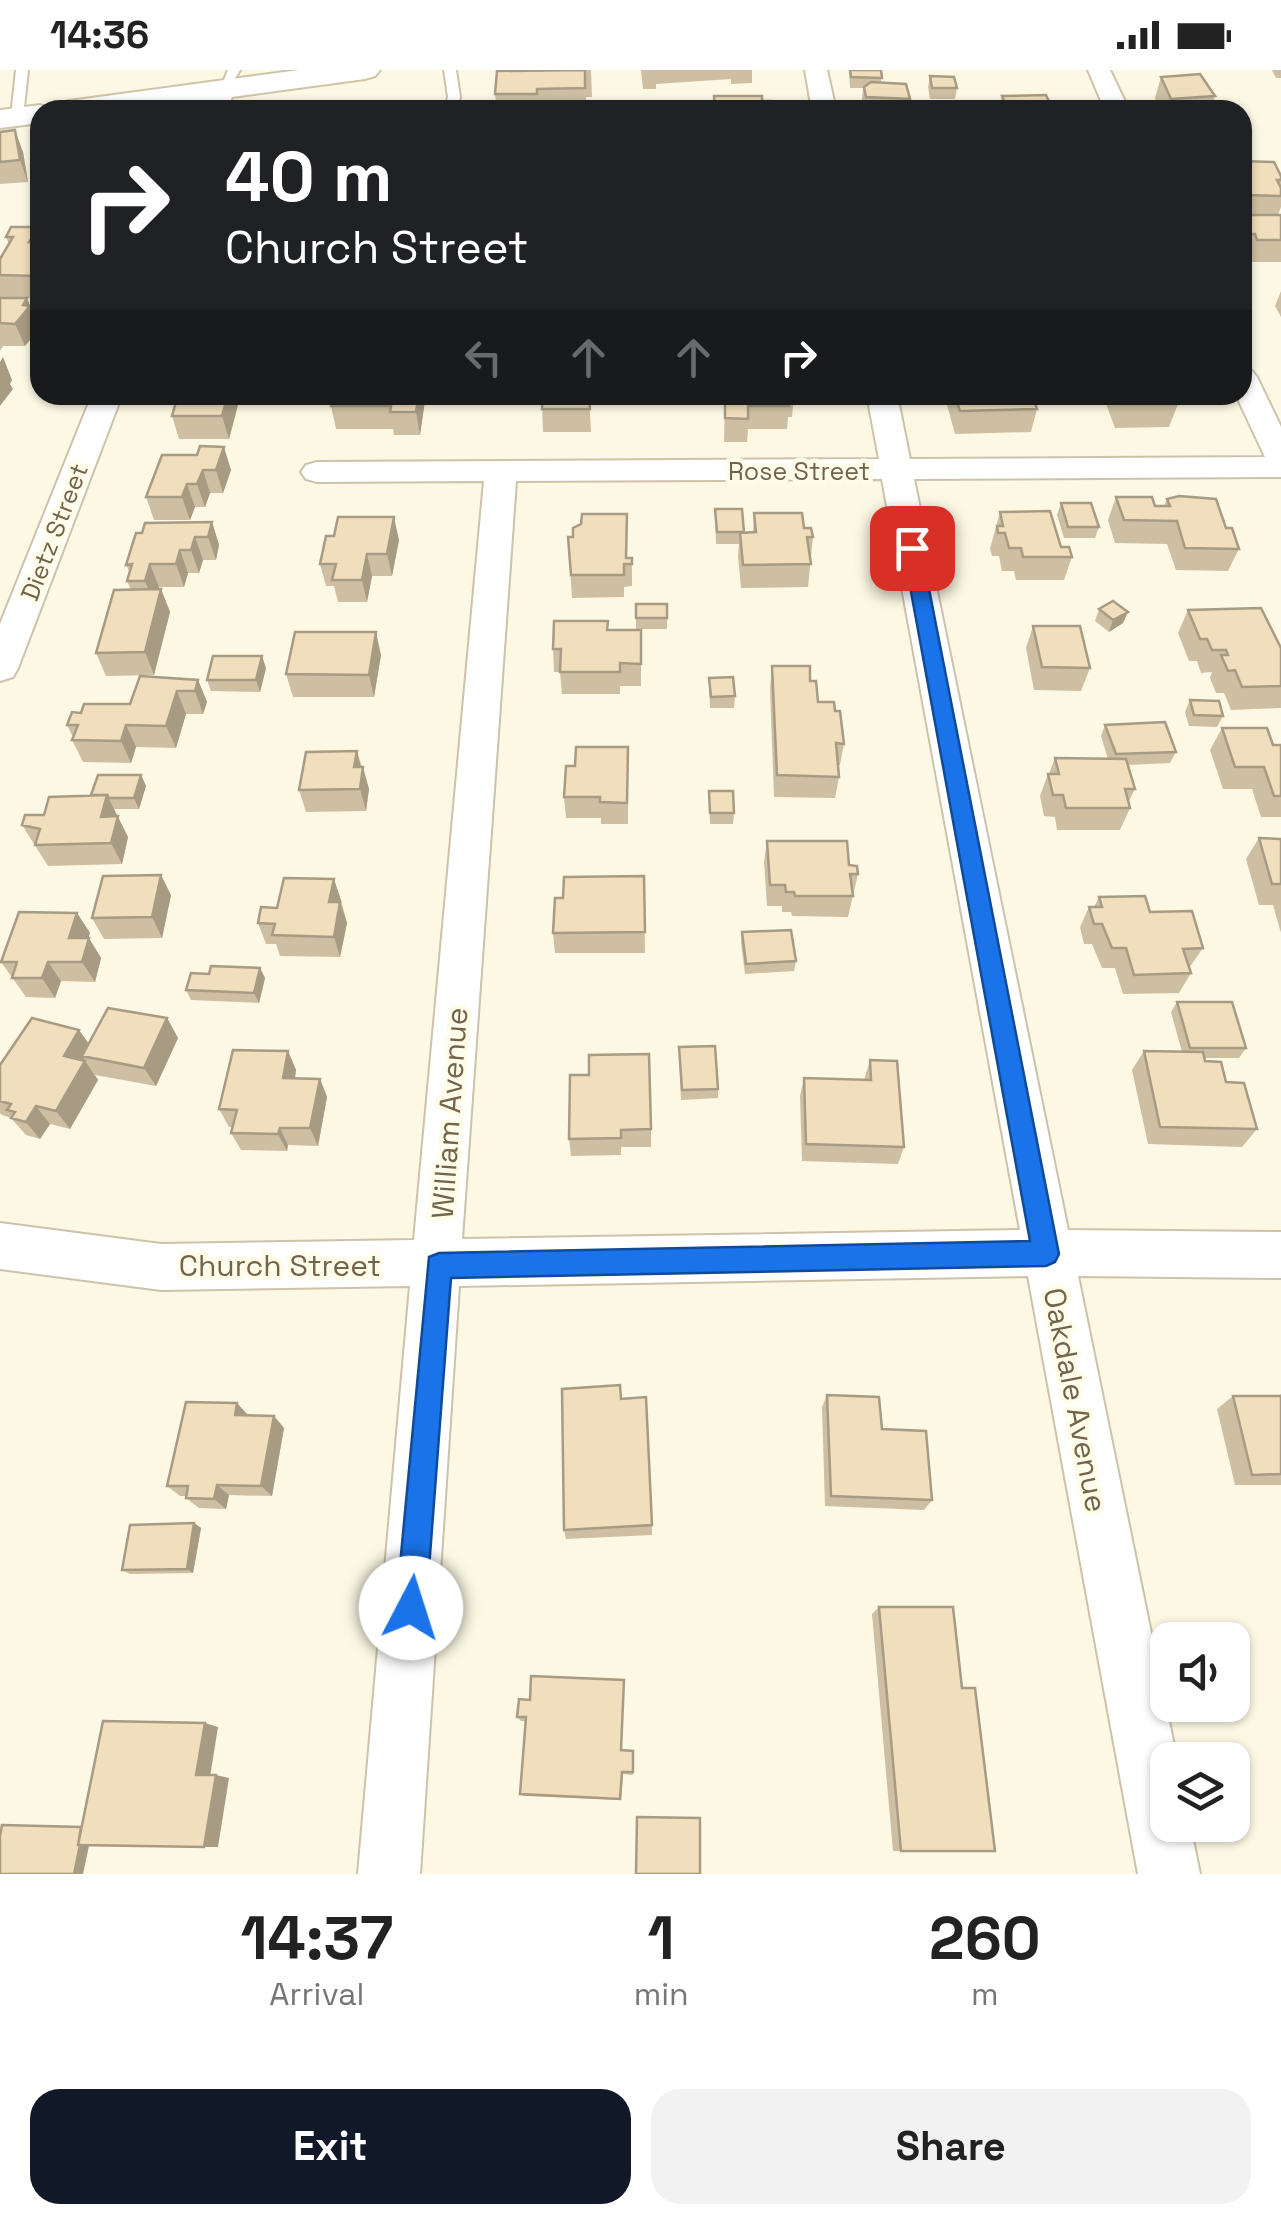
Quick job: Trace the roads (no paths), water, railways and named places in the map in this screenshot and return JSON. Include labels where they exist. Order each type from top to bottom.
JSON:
[{"type":"main road","points":[[146,100],[365,70]]},
{"type":"street","points":[[816,70],[822,100]]},
{"type":"street","points":[[1098,70],[1112,100]]},
{"type":"street","points":[[1252,398],[1281,459]]},
{"type":"street","name":"Dietz Street","points":[[0,668],[102,405]]},
{"type":"street","name":"Oakdale Avenue","points":[[884,405],[1169,1874]]},
{"type":"street","name":"Rose Street","points":[[318,472],[1281,467]]},
{"type":"street","name":"William Avenue","points":[[389,1874],[484,645],[501,472]]},
{"type":"street","name":"Church Street","points":[[0,1246],[161,1266],[439,1266],[1046,1254],[1281,1256]]},
{"type":"lane","points":[[19,117],[22,70]]},
{"type":"lane","points":[[450,70],[454,100]]}]
